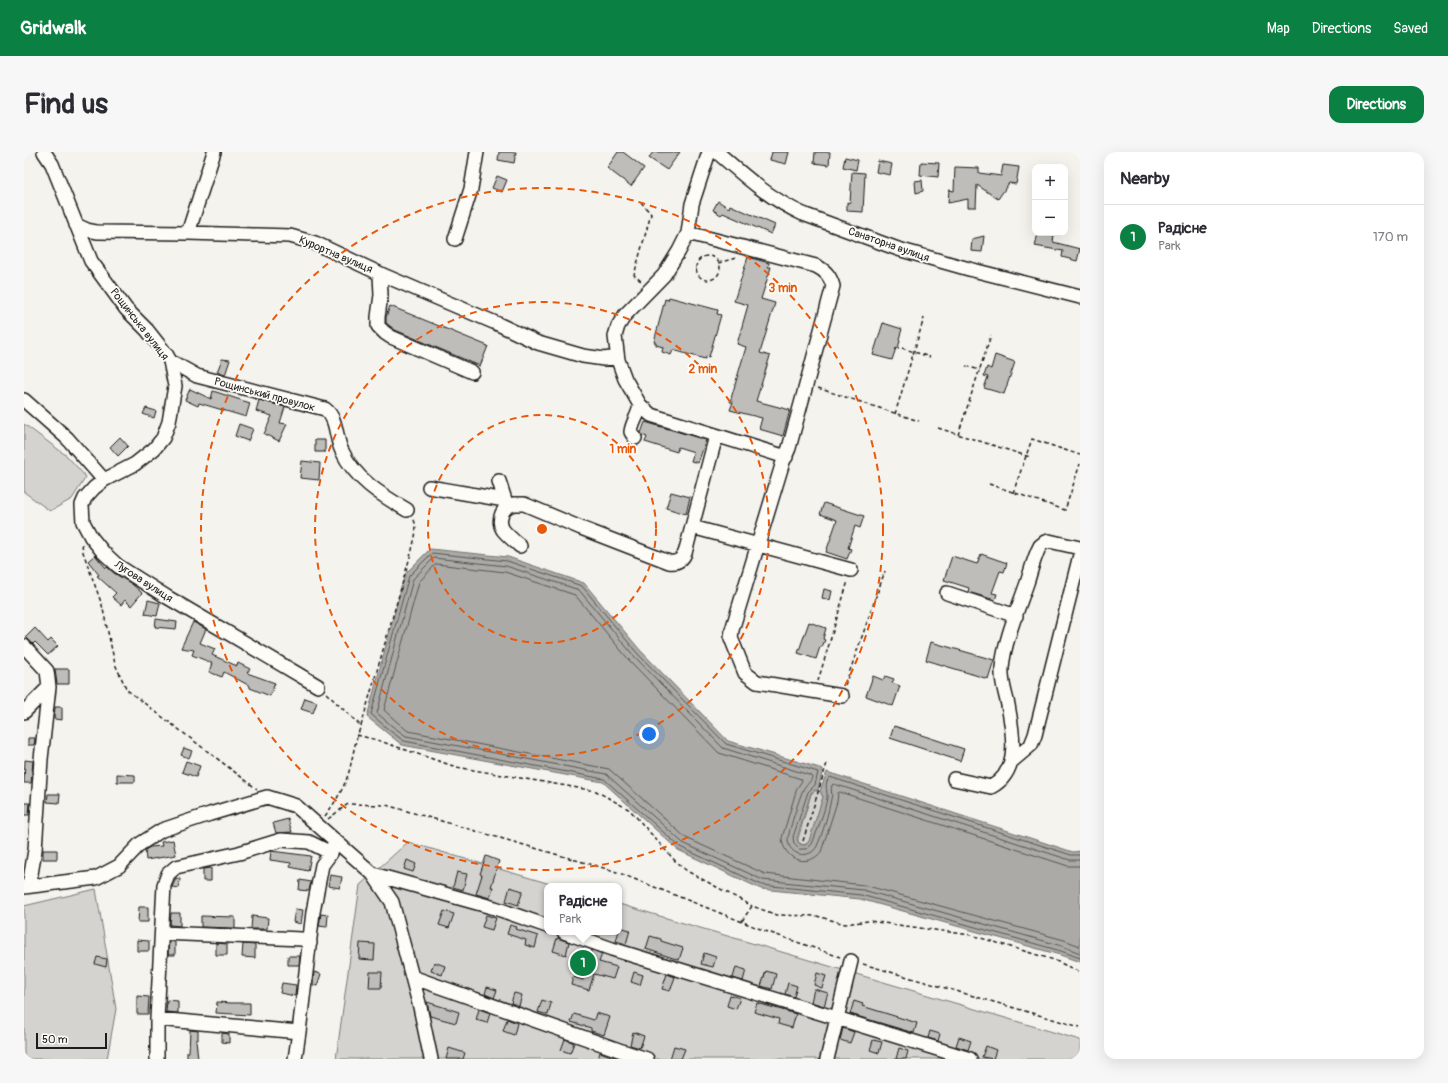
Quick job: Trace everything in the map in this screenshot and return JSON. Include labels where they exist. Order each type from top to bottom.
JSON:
[{"type":"street","name":"Рощинська вулиця","points":[[44,152],[52,164],[91,261],[126,308],[166,354],[170,361],[175,386],[169,422],[162,438],[154,449],[135,464],[104,480]]},
{"type":"street","points":[[188,233],[214,156],[214,152]]},
{"type":"street","points":[[455,239],[471,189],[477,152]]},
{"type":"street","points":[[709,152],[692,204],[688,232],[673,261],[664,274],[625,315],[618,326],[615,336],[617,357],[625,379],[640,405],[651,415],[786,457]]},
{"type":"street","name":"Санаторна вулиця","points":[[717,152],[741,174],[775,199],[788,208],[803,214],[898,249],[969,269],[1080,297]]},
{"type":"street","name":"Курортна вулиця","points":[[76,225],[87,230],[97,232],[290,236],[315,243],[380,274],[498,324],[538,343],[583,356],[604,359],[617,357]]},
{"type":"street","points":[[688,232],[816,266],[831,278],[833,286],[807,385],[789,448],[732,630],[731,638],[745,673],[757,682],[842,696]]},
{"type":"street","points":[[380,274],[381,295],[378,326],[381,330],[391,337],[472,372]]},
{"type":"street","name":"Рощинський провулок","points":[[170,361],[197,376],[326,410],[330,413],[333,419],[338,443],[346,460],[353,470],[389,500],[407,510]]},
{"type":"street","points":[[24,400],[67,438],[104,480]]},
{"type":"street","points":[[635,438],[631,432],[632,424],[640,412],[640,405]]},
{"type":"street","points":[[429,487],[507,503],[524,504],[588,531],[671,562],[677,562],[684,556],[716,436]]},
{"type":"street","name":"Лугова вулиця","points":[[104,480],[90,493],[82,505],[83,522],[103,552],[118,566],[167,597],[318,686]]},
{"type":"street","points":[[499,481],[507,503],[501,516],[501,525],[503,529],[520,546]]},
{"type":"street","points":[[692,527],[851,570]]},
{"type":"street","points":[[954,779],[991,787],[999,783],[1006,776],[1012,761],[1013,744],[1007,703],[1002,684],[1002,668],[1004,655],[1016,616],[1040,546],[1049,541],[1080,548]]},
{"type":"street","points":[[1012,761],[1031,745],[1035,735],[1080,555]]},
{"type":"street","points":[[947,593],[1016,616]]},
{"type":"street","points":[[24,646],[47,671],[49,687],[35,850],[26,886],[96,878],[119,866],[140,844],[162,830],[267,797],[296,806],[373,874],[392,902],[412,977],[431,1059]]},
{"type":"street","points":[[24,712],[49,687]]},
{"type":"street","points":[[157,1059],[157,1019],[164,885],[168,874],[176,867],[239,853],[281,840],[309,842],[331,853]]},
{"type":"street","points":[[295,1059],[314,912],[322,865],[331,853],[335,840]]},
{"type":"street","points":[[373,874],[495,908],[544,925]]},
{"type":"street","points":[[162,933],[302,939],[310,943]]},
{"type":"street","points":[[572,935],[612,949],[970,1059]]},
{"type":"street","points":[[827,1059],[852,960]]},
{"type":"street","points":[[412,977],[647,1059]]},
{"type":"street","points":[[157,1019],[299,1032]]},
{"type":"path","points":[[641,202],[651,214],[634,275],[650,288]]},
{"type":"path","points":[[703,257],[715,258],[720,269],[716,277],[709,280],[701,278],[696,272],[697,263],[703,257]]},
{"type":"path","points":[[895,414],[924,318]]},
{"type":"path","points":[[958,435],[992,335]]},
{"type":"path","points":[[902,348],[930,356]]},
{"type":"path","points":[[966,366],[980,370]]},
{"type":"path","points":[[807,385],[919,421]]},
{"type":"path","points":[[938,428],[1030,457]]},
{"type":"path","points":[[1013,493],[1032,439],[1080,455]]},
{"type":"path","points":[[989,484],[1064,510],[1080,464]]},
{"type":"path","points":[[318,826],[336,802],[347,776],[357,736],[416,531],[416,523],[407,510]]},
{"type":"path","points":[[87,530],[82,539],[83,552],[102,605],[115,664],[127,690],[267,797]]},
{"type":"path","points":[[815,692],[851,570]]},
{"type":"path","points":[[842,696],[885,571]]},
{"type":"path","points":[[318,686],[361,726]]},
{"type":"path","points":[[357,736],[377,740],[456,767],[596,792],[630,810],[676,862],[687,871],[752,906],[777,915],[817,916],[845,924],[869,921],[971,935],[1054,960],[1080,972]]},
{"type":"path","points":[[803,841],[819,791],[826,763]]},
{"type":"path","points":[[318,826],[348,804],[386,805],[614,871],[742,922],[852,960],[1080,1027]]},
{"type":"path","points":[[742,922],[752,906]]},
{"type":"shaded area","points":[[24,424],[67,456],[86,477],[72,499],[50,511],[24,492]]},
{"type":"shaded area","points":[[815,791],[820,791],[823,797],[809,842],[803,845],[798,842],[798,839],[811,794]]},
{"type":"shaded area","points":[[408,842],[547,883],[544,883],[544,935],[622,935],[622,905],[1080,1040],[1080,1059],[336,1059],[360,885]]},
{"type":"shaded area","points":[[96,889],[116,1009],[107,1059],[24,1059],[24,906]]},
{"type":"water","points":[[430,549],[508,557],[584,583],[640,650],[728,741],[823,769],[818,790],[814,790],[811,793],[797,838],[801,845],[806,845],[809,841],[823,797],[820,791],[827,772],[1073,852],[1080,851],[1080,962],[1060,955],[860,899],[761,889],[678,850],[603,782],[402,745],[367,717],[405,574]]},
{"type":"building","points":[[499,152],[516,152],[514,163],[498,160]]},
{"type":"building","points":[[618,152],[623,152],[644,168],[631,186],[607,168]]},
{"type":"building","points":[[653,152],[680,152],[667,170],[649,158]]},
{"type":"building","points":[[772,152],[789,152],[786,164],[770,160]]},
{"type":"building","points":[[815,152],[830,152],[829,165],[814,163]]},
{"type":"building","points":[[845,157],[858,160],[856,170],[843,167]]},
{"type":"building","points":[[878,161],[892,164],[890,175],[876,172]]},
{"type":"building","points":[[921,162],[939,163],[938,177],[920,175]]},
{"type":"building","points":[[1003,165],[1019,167],[1016,184],[1009,183],[998,199],[977,185],[976,207],[968,207],[968,199],[948,203],[949,190],[954,191],[955,167],[979,168],[979,173],[1001,176]]},
{"type":"building","points":[[852,172],[865,173],[863,212],[847,211],[847,202],[850,203]]},
{"type":"building","points":[[497,176],[507,180],[502,192],[492,188]]},
{"type":"building","points":[[922,180],[923,191],[916,193],[915,181]]},
{"type":"building","points":[[718,201],[729,208],[730,205],[775,225],[771,234],[723,213],[721,215],[713,210]]},
{"type":"building","points":[[984,236],[982,252],[971,251],[972,239]]},
{"type":"building","points":[[1037,236],[1054,236],[1053,242],[1080,249],[1077,261],[1062,257],[1063,251],[1035,246]]},
{"type":"building","points":[[748,257],[769,263],[768,267],[771,267],[761,299],[775,303],[760,353],[770,356],[756,401],[790,410],[783,436],[759,429],[762,418],[730,410],[733,402],[730,402],[746,347],[737,344],[748,305],[734,301]]},
{"type":"building","points":[[669,297],[718,310],[717,314],[721,315],[709,357],[706,356],[705,359],[673,350],[671,355],[662,352],[663,347],[656,345],[654,342],[665,299],[668,300]]},
{"type":"building","points":[[390,306],[488,346],[480,366],[395,330],[386,323],[386,317]]},
{"type":"building","points":[[883,323],[902,329],[898,349],[896,348],[892,360],[873,355]]},
{"type":"building","points":[[995,355],[1015,362],[1004,394],[984,388],[988,377],[984,376],[987,367],[991,369]]},
{"type":"building","points":[[222,359],[230,360],[225,375],[217,372]]},
{"type":"building","points":[[190,389],[211,399],[213,391],[250,403],[246,417],[199,403],[198,406],[185,400]]},
{"type":"building","points":[[259,400],[285,407],[280,423],[287,424],[279,441],[264,434],[272,416],[256,411]]},
{"type":"building","points":[[146,408],[156,411],[154,418],[143,414]]},
{"type":"building","points":[[645,422],[706,440],[698,463],[691,461],[694,452],[678,447],[677,452],[645,442],[647,437],[641,433]]},
{"type":"building","points":[[239,424],[253,429],[248,441],[235,436]]},
{"type":"building","points":[[120,437],[128,446],[118,456],[110,447]]},
{"type":"building","points":[[315,440],[325,440],[325,452],[315,452]]},
{"type":"building","points":[[302,461],[320,463],[319,480],[300,478]]},
{"type":"building","points":[[671,492],[690,497],[686,514],[666,508]]},
{"type":"building","points":[[824,503],[864,516],[860,528],[855,526],[848,548],[851,549],[847,559],[826,552],[837,520],[820,514]]},
{"type":"building","points":[[981,554],[1007,563],[1004,572],[1000,571],[992,593],[997,594],[995,600],[968,592],[969,588],[944,580],[952,556],[977,564]]},
{"type":"building","points":[[95,555],[106,568],[107,567],[132,584],[142,593],[131,606],[125,600],[121,605],[112,597],[116,593],[97,576],[99,575],[88,561]]},
{"type":"building","points":[[824,589],[832,591],[830,600],[822,598]]},
{"type":"building","points":[[148,600],[160,603],[157,616],[145,614]]},
{"type":"building","points":[[156,619],[177,622],[176,629],[155,627]]},
{"type":"building","points":[[193,622],[206,629],[200,643],[215,649],[212,655],[237,666],[238,663],[250,669],[247,673],[275,683],[270,696],[250,688],[250,686],[224,672],[222,677],[209,672],[212,663],[192,655],[194,650],[181,648]]},
{"type":"building","points":[[809,622],[826,628],[823,639],[825,640],[822,647],[820,647],[816,659],[798,653]]},
{"type":"building","points":[[35,628],[48,642],[51,639],[58,646],[48,655],[35,642],[33,644],[26,637]]},
{"type":"building","points":[[931,642],[994,660],[988,679],[926,660]]},
{"type":"building","points":[[55,669],[69,669],[69,684],[57,684]]},
{"type":"building","points":[[873,676],[883,680],[885,676],[894,679],[892,683],[900,686],[893,706],[866,696]]},
{"type":"building","points":[[305,698],[317,702],[313,713],[301,709]]},
{"type":"building","points":[[55,707],[62,707],[62,720],[54,719]]},
{"type":"building","points":[[894,726],[964,749],[960,761],[890,738]]},
{"type":"building","points":[[28,738],[35,738],[34,745],[28,745]]},
{"type":"building","points":[[184,748],[192,751],[189,758],[181,755]]},
{"type":"building","points":[[25,760],[33,761],[31,783],[24,783]]},
{"type":"building","points":[[186,761],[200,766],[196,777],[182,772]]},
{"type":"building","points":[[117,774],[135,775],[135,782],[117,782]]},
{"type":"building","points":[[48,794],[60,794],[59,803],[47,802]]},
{"type":"building","points":[[24,803],[30,803],[29,815],[24,815]]},
{"type":"building","points":[[288,819],[292,832],[276,833],[273,823]]},
{"type":"building","points":[[173,840],[176,855],[146,860],[145,850],[150,847],[162,846],[161,842]]},
{"type":"building","points":[[43,850],[57,850],[57,859],[43,859]]},
{"type":"building","points":[[271,851],[311,856],[308,871],[290,867],[291,863],[270,860]]},
{"type":"building","points":[[486,856],[499,861],[491,887],[493,887],[490,898],[476,894],[482,875],[480,874]]},
{"type":"building","points":[[407,860],[416,864],[413,872],[404,869]]},
{"type":"building","points":[[211,868],[211,881],[203,881],[203,869]]},
{"type":"building","points":[[457,872],[467,874],[463,890],[453,887]]},
{"type":"building","points":[[330,875],[342,877],[340,888],[328,886]]},
{"type":"building","points":[[176,878],[180,879],[179,888],[172,887]]},
{"type":"building","points":[[300,880],[311,882],[309,891],[299,890]]},
{"type":"building","points":[[510,887],[523,891],[518,905],[506,901]]},
{"type":"building","points":[[139,907],[148,907],[148,922],[138,922]]},
{"type":"building","points":[[295,909],[303,910],[301,924],[293,922]]},
{"type":"building","points":[[444,911],[454,914],[449,928],[439,925]]},
{"type":"building","points":[[171,913],[180,913],[180,926],[170,925]]},
{"type":"building","points":[[321,914],[328,915],[327,927],[319,926]]},
{"type":"building","points":[[486,915],[496,918],[492,930],[482,927]]},
{"type":"building","points":[[201,916],[235,917],[235,928],[201,927]]},
{"type":"building","points":[[252,916],[268,918],[267,929],[251,929]]},
{"type":"building","points":[[510,925],[517,927],[516,929],[538,936],[535,948],[525,945],[526,940],[507,934]]},
{"type":"building","points":[[622,928],[630,930],[626,944],[616,941],[618,935],[622,935]]},
{"type":"building","points":[[650,936],[683,948],[679,960],[646,949]]},
{"type":"building","points":[[557,938],[569,942],[566,955],[553,951]]},
{"type":"building","points":[[137,940],[149,941],[149,951],[137,951]]},
{"type":"building","points":[[169,941],[175,942],[175,955],[168,955]]},
{"type":"building","points":[[216,943],[227,944],[227,955],[216,955]]},
{"type":"building","points":[[360,943],[375,944],[374,960],[359,959]]},
{"type":"building","points":[[243,944],[255,945],[255,958],[242,957]]},
{"type":"building","points":[[592,950],[602,954],[599,962],[617,967],[613,979],[594,974],[589,990],[571,985],[573,977],[583,980]]},
{"type":"building","points":[[704,953],[716,957],[713,967],[701,964]]},
{"type":"building","points":[[288,956],[300,956],[299,965],[288,965]]},
{"type":"building","points":[[97,957],[107,959],[106,967],[95,964]]},
{"type":"building","points":[[434,962],[445,966],[442,975],[431,971]]},
{"type":"building","points":[[736,967],[746,970],[743,981],[733,978]]},
{"type":"building","points":[[766,971],[776,974],[772,989],[761,986]]},
{"type":"building","points":[[314,972],[321,974],[317,986],[313,985]]},
{"type":"building","points":[[370,972],[382,972],[381,988],[369,988]]},
{"type":"building","points":[[634,972],[643,975],[640,985],[631,982]]},
{"type":"building","points":[[817,973],[826,976],[822,988],[814,985]]},
{"type":"building","points":[[667,974],[675,977],[670,991],[662,989]]},
{"type":"building","points":[[282,983],[296,985],[295,996],[280,993]]},
{"type":"building","points":[[788,983],[797,986],[794,997],[785,994]]},
{"type":"building","points":[[487,987],[497,990],[494,998],[485,994]]},
{"type":"building","points":[[814,989],[828,993],[824,1006],[811,1002]]},
{"type":"building","points":[[514,993],[522,995],[519,1006],[511,1003]]},
{"type":"building","points":[[730,995],[740,998],[736,1009],[727,1006]]},
{"type":"building","points":[[137,996],[149,997],[148,1014],[137,1014]]},
{"type":"building","points":[[167,1000],[178,1001],[178,1013],[166,1012]]},
{"type":"building","points":[[542,1000],[551,1003],[548,1015],[538,1012]]},
{"type":"building","points":[[854,1001],[863,1004],[862,1006],[917,1023],[914,1033],[850,1014]]},
{"type":"building","points":[[217,1002],[250,1003],[250,1015],[216,1013]]},
{"type":"building","points":[[427,1002],[459,1012],[456,1023],[430,1016]]},
{"type":"building","points":[[757,1003],[796,1014],[792,1028],[778,1024],[779,1019],[754,1012]]},
{"type":"building","points":[[479,1009],[490,1013],[487,1023],[476,1020]]},
{"type":"building","points":[[596,1013],[610,1017],[604,1035],[591,1031],[591,1028],[571,1022],[574,1014],[594,1020]]},
{"type":"building","points":[[507,1019],[517,1023],[514,1035],[503,1031]]},
{"type":"building","points":[[843,1028],[854,1032],[850,1043],[840,1040]]},
{"type":"building","points":[[190,1030],[198,1031],[198,1040],[196,1040],[198,1059],[187,1059],[187,1052],[189,1052]]},
{"type":"building","points":[[930,1031],[940,1034],[938,1041],[928,1038]]},
{"type":"building","points":[[633,1032],[644,1036],[640,1048],[630,1045]]},
{"type":"building","points":[[222,1033],[229,1034],[229,1043],[222,1042]]},
{"type":"building","points":[[959,1037],[971,1041],[968,1050],[956,1046]]},
{"type":"building","points":[[565,1039],[574,1043],[570,1053],[561,1050]]},
{"type":"building","points":[[873,1040],[882,1042],[879,1053],[870,1050]]},
{"type":"building","points":[[674,1046],[685,1049],[681,1059],[670,1059]]},
{"type":"building","points":[[986,1046],[996,1050],[993,1059],[982,1057]]},
{"type":"building","points":[[449,1048],[465,1053],[463,1059],[446,1059]]},
{"type":"building","points":[[899,1048],[908,1051],[906,1059],[896,1059]]},
{"type":"building","points":[[600,1052],[617,1058],[621,1059],[598,1059]]},
{"type":"place","name":"Радісне","points":[[583,963]]}]
